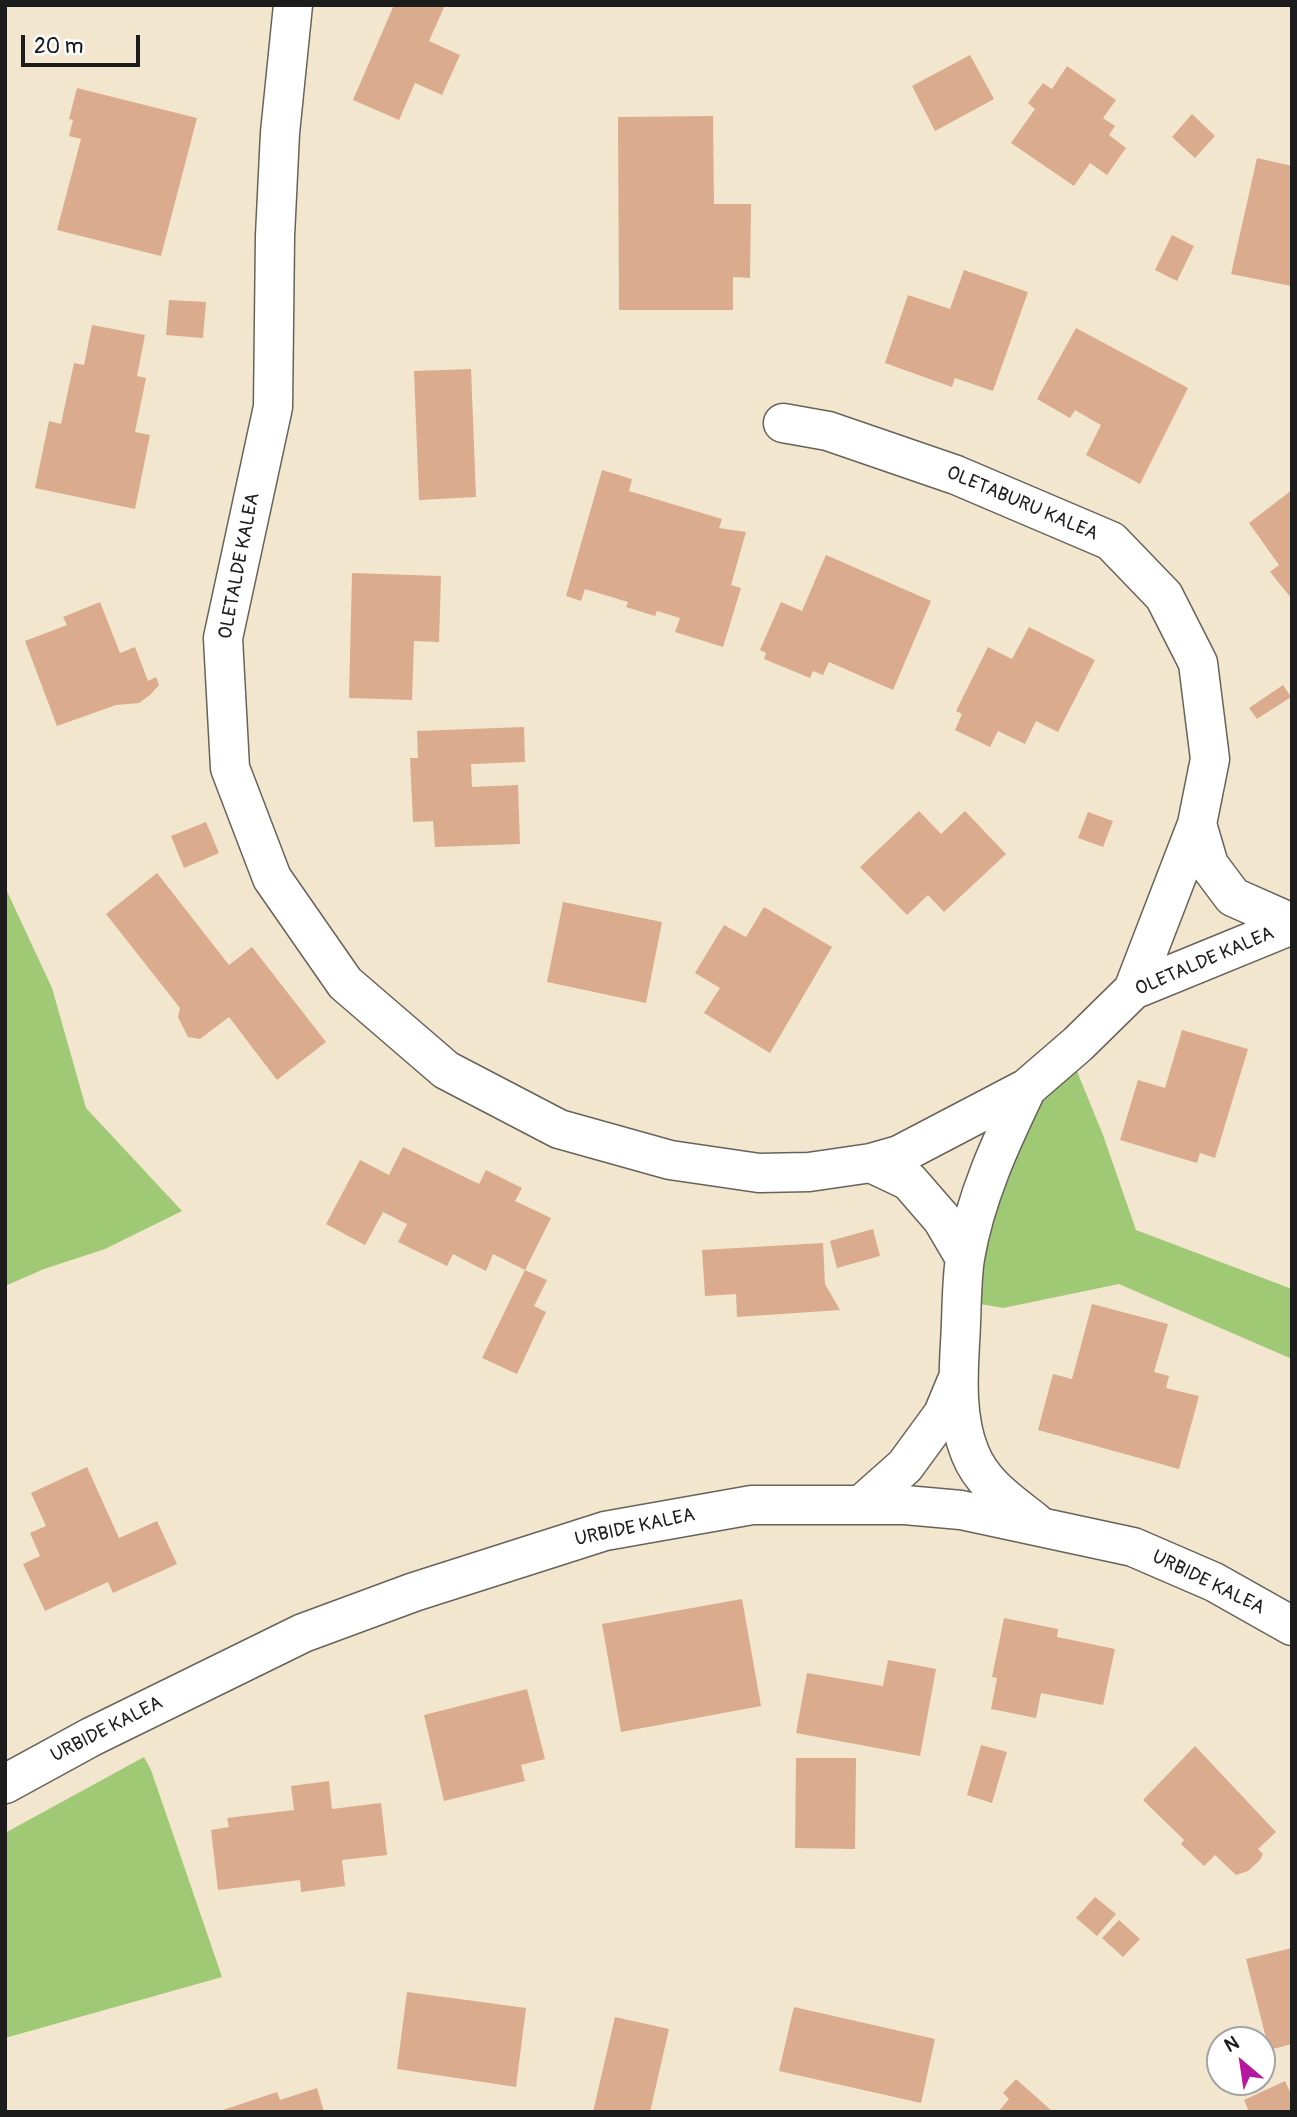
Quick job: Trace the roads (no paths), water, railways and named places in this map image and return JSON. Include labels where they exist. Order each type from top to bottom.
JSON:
[{"type":"street","name":"OLETALDE KALEA","points":[[293,5],[280,134],[275,236],[273,407],[223,638],[230,768],[272,878],[345,983],[446,1070],[559,1129],[670,1160],[759,1173],[809,1172],[870,1163],[899,1155],[1027,1088],[1078,1044],[1133,990],[1292,924]]},
{"type":"street","name":"OLETABURU KALEA","points":[[783,423],[828,431],[956,475],[1111,541],[1164,596],[1198,663],[1210,759],[1197,824],[1133,990]]},
{"type":"street","points":[[1197,824],[1209,865],[1233,897],[1292,924]]},
{"type":"street","name":"OLETALDE KALEA","points":[[958,1376],[965,1258],[997,1150],[1027,1088]]},
{"type":"street","points":[[870,1163],[909,1181],[942,1219],[965,1258]]},
{"type":"street","points":[[862,1504],[905,1466],[943,1414],[958,1376]]},
{"type":"street","points":[[958,1376],[962,1430],[970,1455],[988,1483],[1042,1527]]},
{"type":"street","points":[[919,1446],[921,1468],[940,1508],[960,1483],[970,1455]]},
{"type":"street","name":"URBIDE KALEA","points":[[5,1784],[102,1732],[303,1633],[427,1588],[605,1531],[752,1505],[862,1504],[961,1510],[1133,1547],[1214,1582],[1292,1626]]}]
